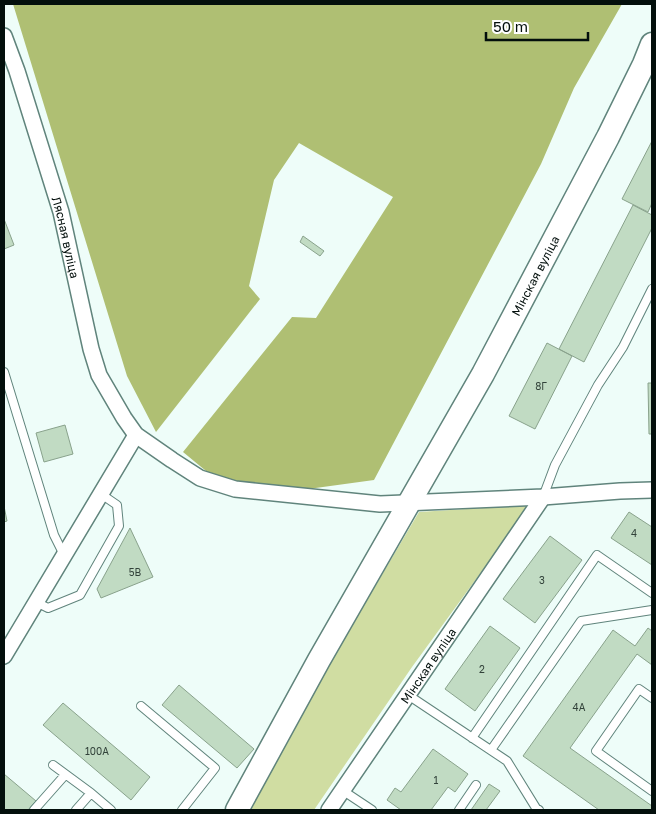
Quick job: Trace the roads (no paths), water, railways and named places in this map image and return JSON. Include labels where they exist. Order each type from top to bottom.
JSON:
[{"type":"main road","name":"Мінская вуліца","points":[[237,810],[319,660],[483,374],[608,137],[652,44]]},
{"type":"street","name":"Лясная вуліца","points":[[4,36],[17,71],[61,212],[91,348],[99,375],[136,435]]},
{"type":"street","points":[[4,656],[136,435],[200,478],[235,489],[380,504],[652,490]]},
{"type":"street","name":"Мінская вуліца","points":[[329,810],[543,497]]},
{"type":"lane","points":[[543,497],[560,457],[598,385],[623,347],[652,289]]},
{"type":"lane","points":[[4,372],[54,535],[64,556]]},
{"type":"lane","points":[[36,602],[48,608],[80,595],[119,526],[118,506],[101,494]]},
{"type":"lane","points":[[472,738],[597,555],[652,593]]},
{"type":"lane","points":[[491,750],[581,621],[652,610]]},
{"type":"lane","points":[[652,698],[639,689],[596,751],[652,791]]},
{"type":"lane","points":[[408,695],[507,761],[539,810]]},
{"type":"lane","points":[[141,706],[215,768],[182,810]]},
{"type":"lane","points":[[53,765],[111,810]]},
{"type":"lane","points":[[34,810],[65,775]]},
{"type":"lane","points":[[459,810],[476,785]]},
{"type":"lane","points":[[342,790],[372,810]]},
{"type":"lane","points":[[76,810],[90,793]]}]
